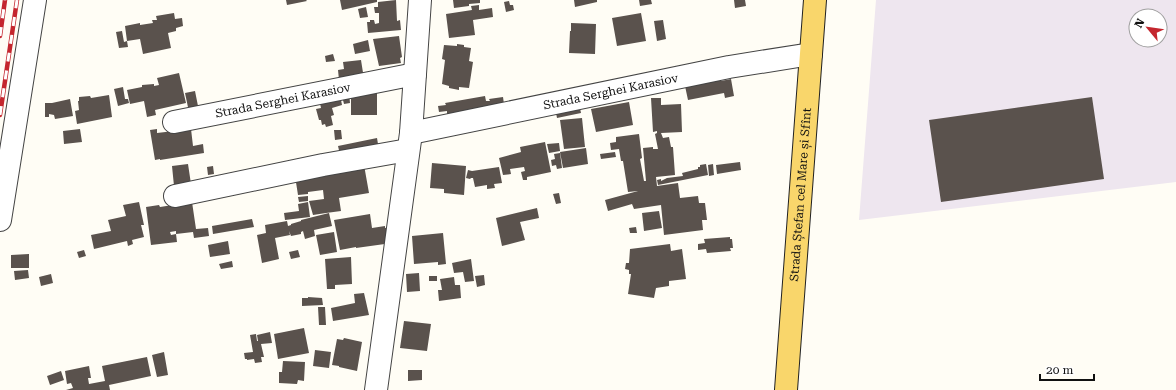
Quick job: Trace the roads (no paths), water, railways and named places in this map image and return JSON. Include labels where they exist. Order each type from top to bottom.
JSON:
[{"type":"main road","name":"Strada Ștefan cel Mare și Sfînt","points":[[786,390],[815,0]]},
{"type":"street","points":[[0,220],[35,0]]},
{"type":"street","points":[[372,389],[409,142],[420,0]]},
{"type":"street","name":"Strada Serghei Karasiov","points":[[174,196],[323,165],[409,142],[730,67],[811,54]]},
{"type":"street","name":"Strada Serghei Karasiov","points":[[174,122],[415,74]]},
{"type":"railway","points":[[0,36],[5,0]]},
{"type":"railway","points":[[0,115],[17,0]]}]
